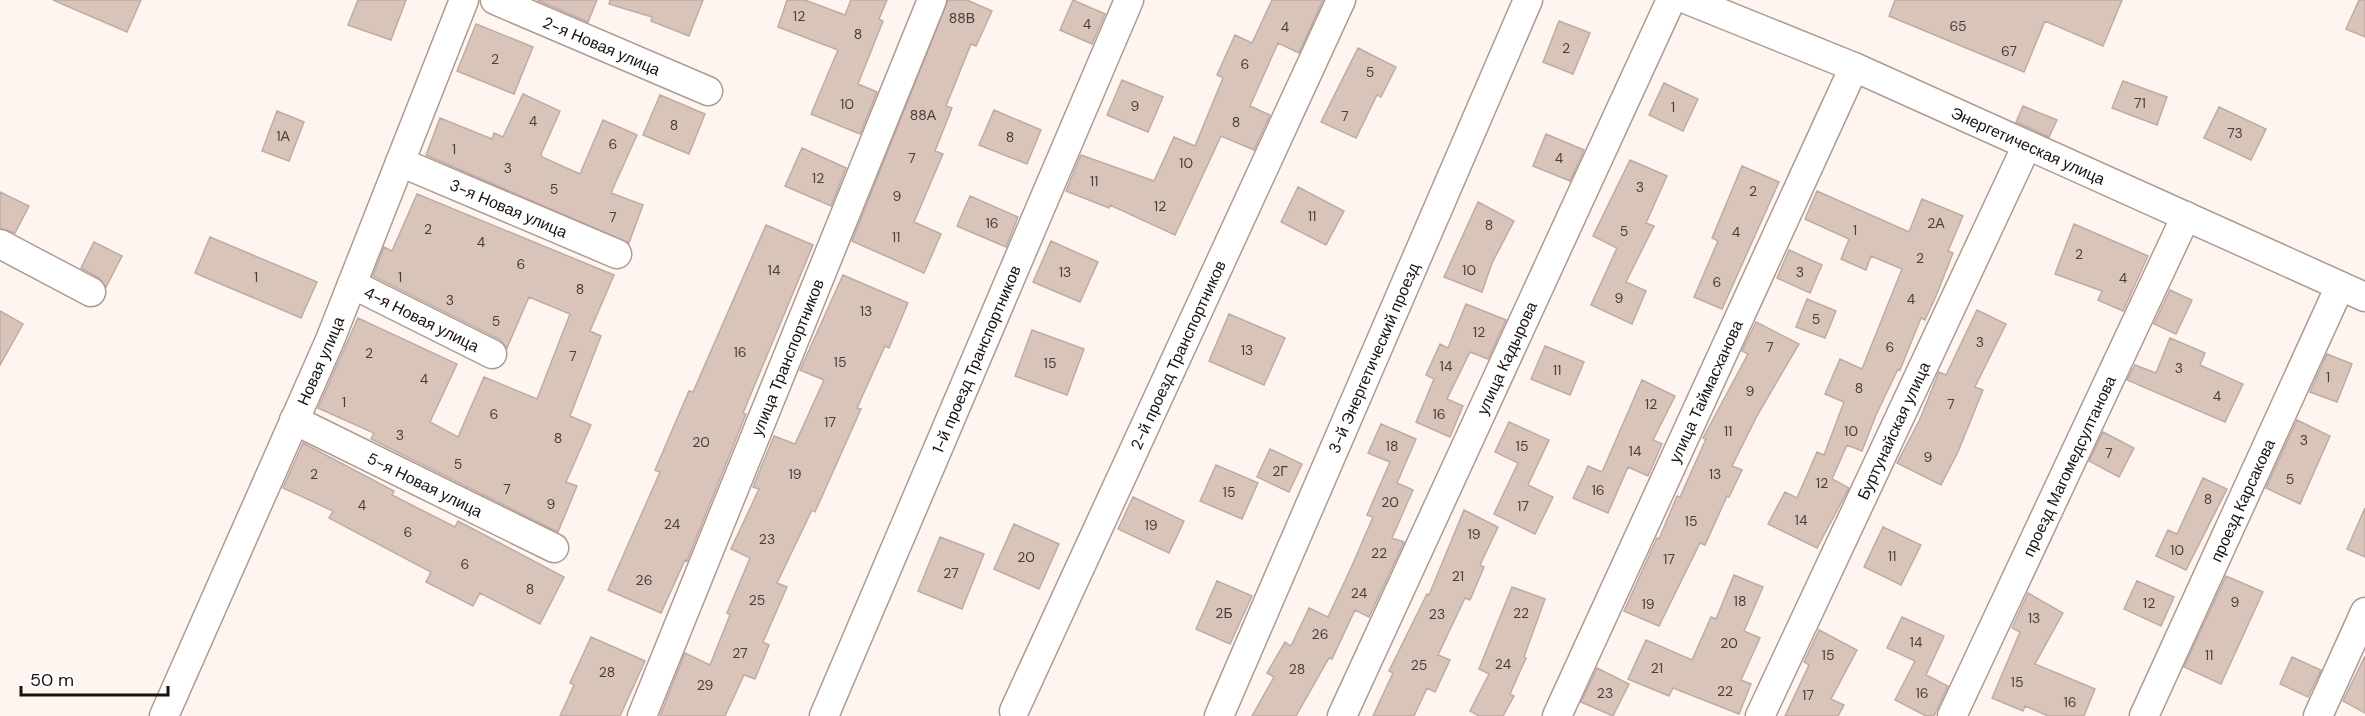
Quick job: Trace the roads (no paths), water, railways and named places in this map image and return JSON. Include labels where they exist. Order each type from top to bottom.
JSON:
[{"type":"street","name":"Новая улица","points":[[164,716],[352,284],[464,0]]},
{"type":"street","name":"2-я Новая улица","points":[[495,0],[708,90]]},
{"type":"street","name":"улица Транспортников","points":[[642,716],[932,0]]},
{"type":"street","name":"1-й проезд Транспортников","points":[[824,716],[1129,0]]},
{"type":"street","name":"2-й проезд Транспортников","points":[[1014,711],[1341,0]]},
{"type":"street","name":"3-й Энергетический проезд","points":[[1219,716],[1528,0]]},
{"type":"street","name":"улица Кадырова","points":[[1342,716],[1671,0]]},
{"type":"street","name":"Энергетическая улица","points":[[1688,0],[1854,67],[2352,291]]},
{"type":"street","name":"улица Таймасханова","points":[[1557,716],[1854,67]]},
{"type":"street","name":"Буртунайская улица","points":[[1760,716],[2027,145]]},
{"type":"street","name":"3-я Новая улица","points":[[400,162],[617,254]]},
{"type":"street","name":"проезд Магомедсултанова","points":[[1952,716],[2186,216]]},
{"type":"street","points":[[0,244],[90,292]]},
{"type":"street","name":"4-я Новая улица","points":[[352,284],[492,354]]},
{"type":"street","name":"проезд Карсакова","points":[[2144,716],[2352,291]]},
{"type":"street","name":"5-я Новая улица","points":[[294,420],[554,548]]},
{"type":"street","points":[[2318,716],[2365,612]]}]
